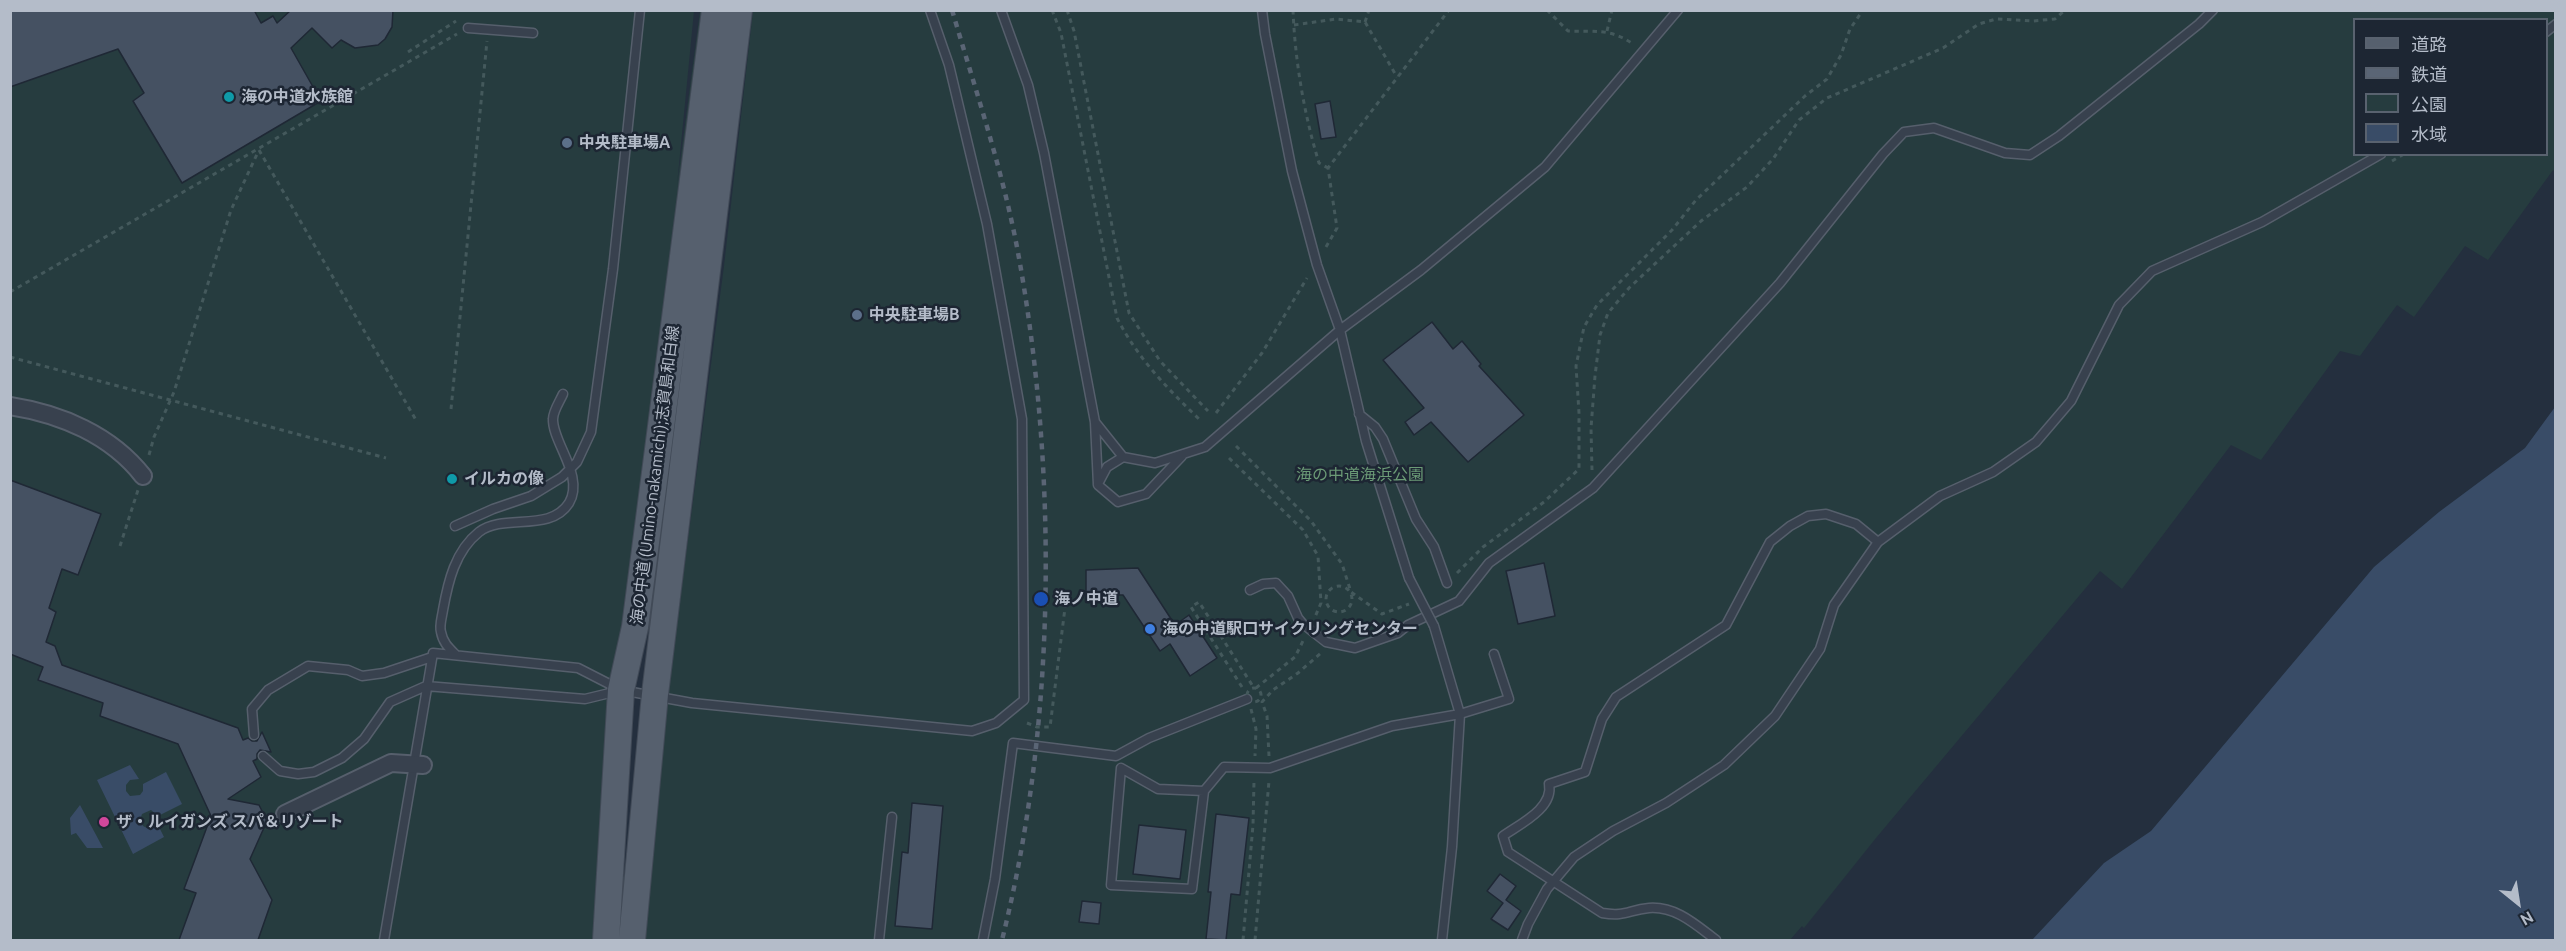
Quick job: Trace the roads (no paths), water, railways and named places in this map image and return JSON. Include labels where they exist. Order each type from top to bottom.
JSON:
[{"type":"main road","name":"海の中道 (Umino-nakamichi);志賀島和白線","points":[[606,940],[621,690],[635,627],[715,10]]},
{"type":"main road","name":"海の中道 (Umino-nakamichi);志賀島和白線","points":[[632,940],[655,694],[739,10]]},
{"type":"street","points":[[10,406],[28,409],[81,426],[116,449],[142,477]]},
{"type":"street","points":[[285,814],[391,763],[419,764]]},
{"type":"lane","points":[[455,526],[492,509],[531,496],[577,462],[591,432],[613,269],[640,10]]},
{"type":"lane","points":[[254,735],[252,709],[268,690],[308,666],[348,670],[362,676],[384,673],[432,655],[456,655],[578,668],[621,690],[655,694],[692,703],[972,731],[996,723],[1024,700],[1022,419],[987,224],[949,64],[930,10]]},
{"type":"lane","points":[[1001,10],[1028,85],[1044,153],[1095,423],[1098,485],[1118,502],[1146,494],[1182,456]]},
{"type":"lane","points":[[1262,10],[1292,171],[1317,265],[1340,330],[1359,414],[1409,578],[1434,626],[1460,714],[1452,847],[1442,940]]},
{"type":"lane","points":[[1095,423],[1123,457],[1155,463],[1205,447],[1340,330],[1438,257],[1545,167],[1678,10]]},
{"type":"lane","points":[[1250,590],[1263,584],[1276,584],[1288,596],[1303,624],[1326,642],[1355,648],[1398,633],[1408,625],[1459,601],[1489,563],[1593,488],[1780,282],[1883,154],[1904,132],[1934,128],[2005,153],[2030,155],[2059,136],[2199,24],[2213,10]]},
{"type":"lane","points":[[468,28],[533,33]]},
{"type":"lane","points":[[1522,940],[1528,924],[1554,881],[1574,857],[1613,831],[1666,803],[1724,765],[1775,716],[1820,650],[1834,605],[1878,542],[1940,496],[1993,472],[2036,442],[2072,401],[2119,305],[2152,271],[2262,222],[2378,156]]},
{"type":"lane","points":[[456,655],[445,645],[440,630],[448,579],[465,549],[480,532],[497,525],[534,521],[552,516],[568,504],[573,491],[570,469],[556,433],[553,418],[563,394]]},
{"type":"lane","points":[[1359,414],[1375,427],[1383,439],[1416,519],[1434,547],[1447,583]]},
{"type":"lane","points":[[1098,485],[1107,467],[1123,457]]},
{"type":"lane","points":[[1716,940],[1684,916],[1668,911],[1650,908],[1619,916],[1602,913],[1508,852],[1503,836],[1543,807],[1550,792],[1549,784],[1585,772],[1602,719],[1616,697],[1726,626],[1770,542],[1790,526],[1808,516],[1826,514],[1856,524],[1878,542]]},
{"type":"lane","points":[[1116,756],[1121,768],[1111,885],[1192,889],[1204,791],[1224,767],[1270,768],[1392,726],[1460,714],[1509,699],[1494,654]]},
{"type":"lane","points":[[384,940],[419,764],[426,686],[432,655]]},
{"type":"lane","points":[[263,756],[280,771],[298,774],[314,772],[342,758],[364,739],[390,702],[426,686],[585,699],[621,690]]},
{"type":"lane","points":[[983,940],[995,879],[1013,743],[1116,756],[1149,738],[1250,699]]},
{"type":"lane","points":[[1121,768],[1158,789],[1204,791]]},
{"type":"lane","points":[[879,940],[892,817]]},
{"type":"water","points":[[2555,407],[2555,940],[2032,940],[2104,863],[2151,831],[2374,567],[2439,512],[2525,448]]},
{"type":"water","points":[[130,765],[139,779],[130,780],[126,785],[126,791],[130,796],[140,795],[143,791],[143,784],[166,772],[182,804],[158,816],[151,810],[142,814],[140,820],[143,826],[149,829],[158,825],[164,837],[133,854],[97,780]]},
{"type":"water","points":[[80,805],[103,848],[87,848],[76,833],[71,835],[70,818]]},
{"type":"railway","points":[[952,10],[1006,195],[1019,258],[1032,341],[1045,513],[1045,600],[1041,687],[1033,773],[1020,858],[1002,940]]},
{"type":"place","name":"海の中道水族館","points":[[229,97]]},
{"type":"place","name":"中央駐車場A","points":[[567,143]]},
{"type":"place","name":"中央駐車場B","points":[[857,315]]},
{"type":"place","name":"イルカの像","points":[[452,479]]},
{"type":"place","name":"海ノ中道","points":[[1041,599]]},
{"type":"place","name":"海の中道駅口サイクリングセンター","points":[[1150,629]]},
{"type":"place","name":"ザ・ルイガンズ スパ＆リゾート","points":[[104,822]]},
{"type":"park label","name":"海の中道海浜公園","points":[[1360,475]]}]
